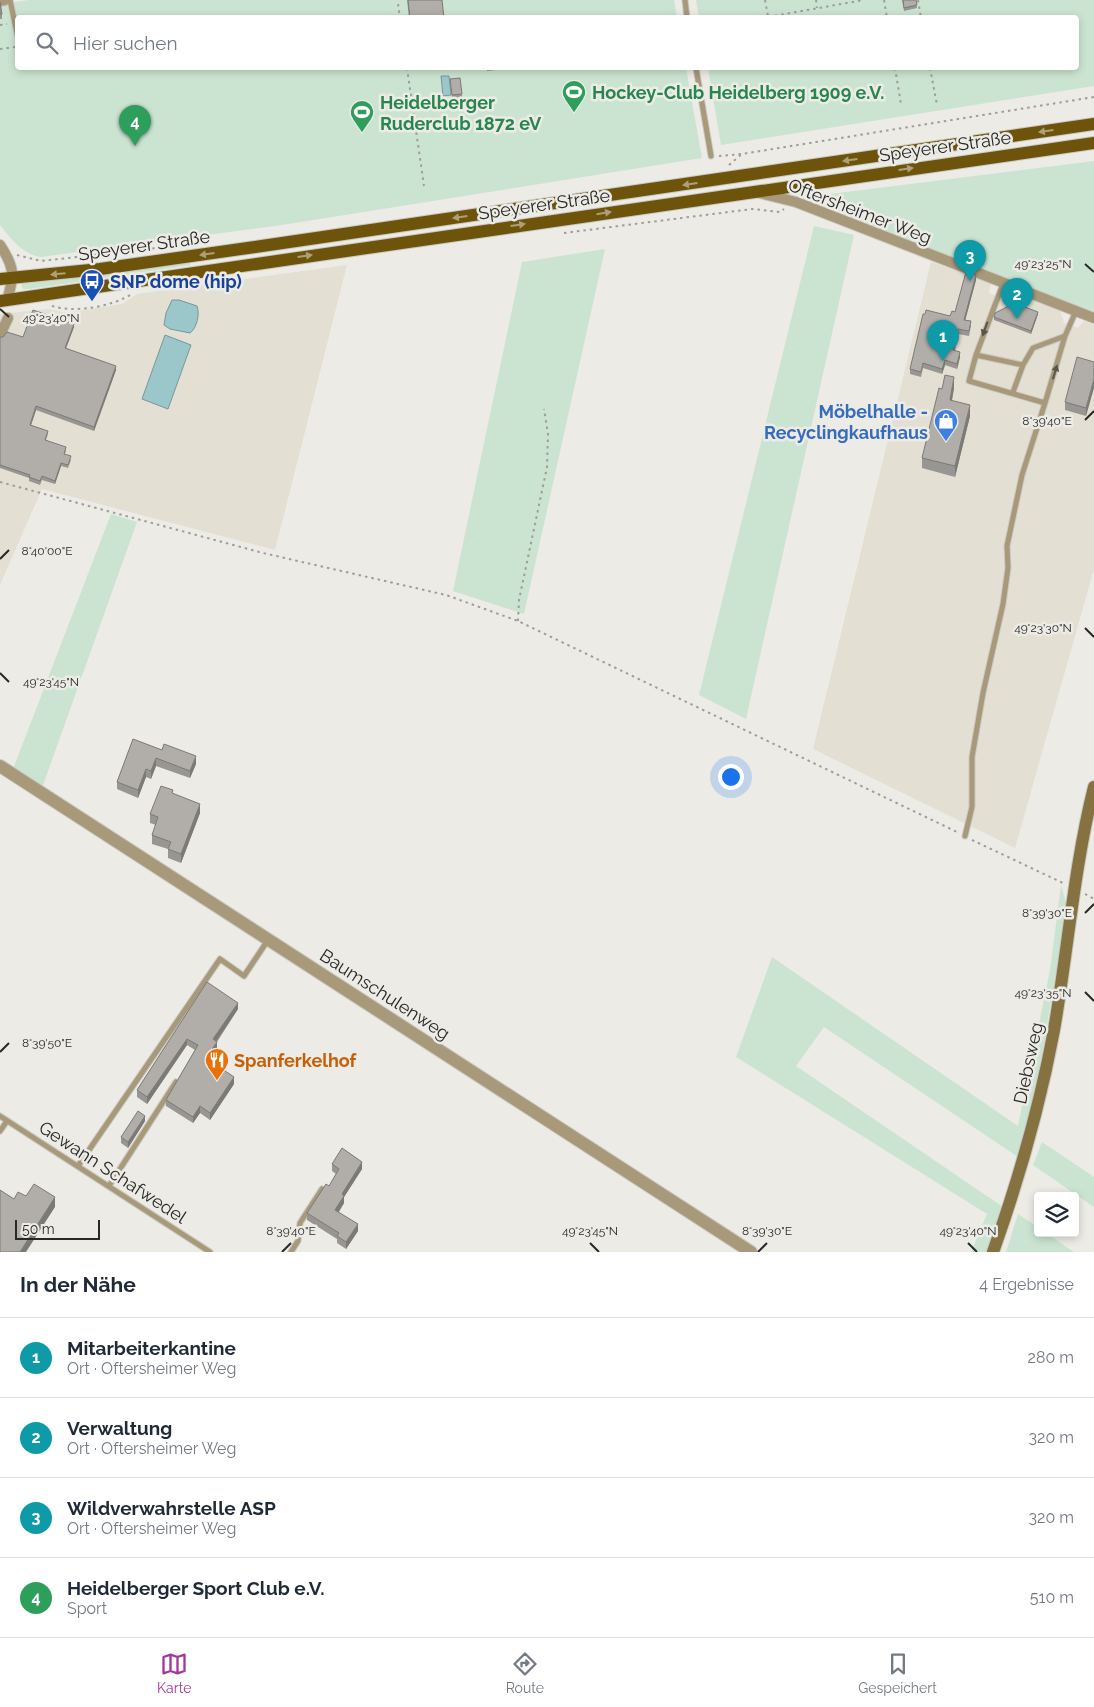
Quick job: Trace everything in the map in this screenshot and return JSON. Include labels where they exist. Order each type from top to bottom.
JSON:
[{"type":"main road","name":"Speyerer Straße","points":[[0,279],[90,270],[197,255],[1094,124]]},
{"type":"main road","name":"Speyerer Straße","points":[[2,297],[1094,143]]},
{"type":"main road","name":"Diebsweg","points":[[993,1252],[1016,1184],[1040,1100],[1054,1029],[1073,888],[1094,787]]},
{"type":"street","points":[[0,1],[5,0]]},
{"type":"street","name":"Oftersheimer Weg","points":[[754,191],[796,202],[1094,318]]},
{"type":"street","points":[[0,244],[8,256],[14,277],[2,297]]},
{"type":"street","points":[[0,335],[8,318]]},
{"type":"street","name":"Baumschulenweg","points":[[0,766],[751,1252]]},
{"type":"lane","points":[[10,0],[15,24]]},
{"type":"lane","points":[[684,0],[687,15]]},
{"type":"lane","points":[[696,70],[711,156]]},
{"type":"lane","points":[[1003,284],[976,355],[969,381],[1046,402]]},
{"type":"lane","points":[[965,836],[972,807],[972,758],[983,693],[1003,604],[1008,568],[1007,546],[1022,475],[1066,336],[1076,311]]},
{"type":"lane","points":[[1013,392],[1023,365],[1033,348],[1066,336]]},
{"type":"lane","points":[[976,355],[1023,365]]},
{"type":"lane","points":[[78,1166],[220,960],[244,976],[268,940]]},
{"type":"lane","points":[[109,1186],[176,1082]]},
{"type":"lane","name":"Gewann Schafwedel","points":[[0,1116],[210,1252]]},
{"type":"lane","points":[[0,1132],[7,1121]]},
{"type":"lane","points":[[291,1252],[298,1241],[300,1223],[322,1189]]},
{"type":"path","points":[[766,0],[768,15]]},
{"type":"path","points":[[816,0],[817,8]]},
{"type":"path","points":[[774,15],[864,0]]},
{"type":"path","points":[[884,0],[886,15]]},
{"type":"path","points":[[918,0],[920,15]]},
{"type":"path","points":[[398,4],[400,15]]},
{"type":"path","points":[[0,49],[15,46]]},
{"type":"path","points":[[407,70],[424,186]]},
{"type":"path","points":[[895,70],[901,104]]},
{"type":"path","points":[[930,70],[937,105]]},
{"type":"path","points":[[711,156],[742,154],[1094,97]]},
{"type":"path","points":[[722,167],[731,165],[742,154]]},
{"type":"path","points":[[19,255],[41,261],[170,247]]},
{"type":"path","points":[[109,298],[110,303]]},
{"type":"path","points":[[518,621],[518,600],[547,467],[548,434],[544,409]]},
{"type":"path","points":[[0,482],[263,553],[446,595],[518,621],[1073,888]]},
{"type":"shaded area","points":[[931,262],[991,283],[989,293],[998,297],[1002,298],[1014,292],[1060,310],[1064,323],[1078,328],[1084,321],[1094,325],[1094,569],[1015,848],[813,749]]},
{"type":"shaded area","points":[[347,265],[275,550],[42,489],[0,585],[0,314],[48,309],[66,313],[122,304],[137,294]]},
{"type":"green space","points":[[29,0],[674,0],[677,15],[15,15],[15,70],[686,70],[702,158],[282,225],[41,257],[23,250],[0,225],[0,4]]},
{"type":"green space","points":[[696,0],[1094,0],[1094,86],[721,145],[708,70],[1079,70],[1079,15],[698,15]]},
{"type":"green space","points":[[1094,161],[1094,311],[912,244],[827,206],[830,194]]},
{"type":"green space","points":[[814,226],[854,235],[746,719],[699,695]]},
{"type":"green space","points":[[605,249],[524,614],[453,591],[522,262]]},
{"type":"green space","points":[[190,263],[191,265],[29,289],[23,289],[21,285],[22,283]]},
{"type":"green space","points":[[111,514],[137,522],[42,788],[13,769]]},
{"type":"green space","points":[[1061,885],[1066,903],[1057,967],[1035,1095],[1018,1157],[824,1027],[796,1066],[1003,1207],[988,1252],[971,1252],[987,1214],[736,1057],[772,957],[1018,1126],[1050,970]]},
{"type":"green space","points":[[1042,1142],[1094,1177],[1094,1207],[1079,1197],[1079,1192],[1072,1192],[1033,1165]]},
{"type":"green space","points":[[1018,1214],[1034,1224],[1034,1237],[1052,1237],[1074,1252],[1006,1252]]},
{"type":"water","points":[[441,76],[449,76],[451,95],[443,96]]},
{"type":"water","points":[[172,300],[179,300],[197,306],[197,321],[190,333],[170,329],[164,325],[166,313]]},
{"type":"water","points":[[165,335],[191,345],[168,409],[142,399]]},
{"type":"building","points":[[408,0],[442,0],[444,15],[410,15]]},
{"type":"building","points":[[903,0],[916,0],[917,5],[904,8]]},
{"type":"building","points":[[460,78],[462,94],[452,95],[450,79]]},
{"type":"building","points":[[966,272],[976,275],[964,320],[971,321],[969,331],[958,329],[953,350],[960,352],[957,364],[945,360],[942,369],[923,363],[921,372],[910,369],[923,314],[925,314],[926,310],[950,316],[952,311],[955,312]]},
{"type":"building","points":[[1009,301],[1038,312],[1031,331],[994,317],[995,313],[1007,307]]},
{"type":"building","points":[[33,310],[74,324],[65,348],[116,366],[94,427],[36,406],[30,425],[48,431],[45,440],[66,447],[64,454],[71,456],[68,465],[61,463],[55,481],[42,476],[40,481],[29,477],[30,475],[0,465],[0,337],[3,337],[7,332],[23,337]]},
{"type":"building","points":[[1077,357],[1094,362],[1094,379],[1086,408],[1065,402]]},
{"type":"building","name":"Möbelhalle - Recyclingkaufhaus","points":[[945,375],[954,377],[950,400],[970,405],[955,466],[922,458],[939,388],[942,389]]},
{"type":"building","points":[[133,739],[162,750],[164,744],[196,756],[190,771],[156,758],[151,771],[146,769],[138,790],[117,782]]},
{"type":"building","points":[[161,786],[173,790],[172,793],[200,804],[181,854],[168,849],[171,842],[152,835],[158,817],[150,814]]},
{"type":"building","points":[[207,982],[238,1003],[213,1039],[217,1042],[206,1058],[234,1077],[210,1113],[200,1106],[193,1117],[166,1100],[198,1045],[187,1039],[147,1097],[137,1090]]},
{"type":"building","points":[[138,1111],[145,1116],[128,1142],[121,1137]]},
{"type":"building","points":[[342,1148],[362,1162],[342,1194],[344,1196],[335,1210],[358,1224],[346,1242],[337,1236],[339,1233],[307,1213],[326,1184],[329,1186],[339,1169],[332,1164]]},
{"type":"building","points":[[34,1184],[55,1197],[20,1252],[0,1252],[0,1190],[14,1199],[18,1192],[26,1196]]},
{"type":"place","name":"Hockey-Club Heidelberg 1909 e.V.","points":[[574,113]]},
{"type":"place","name":"Heidelberger Ruderclub 1872 eV","points":[[362,133]]},
{"type":"place","name":"Heidelberger Sport Club e.V.","points":[[135,146]]},
{"type":"place","name":"Wildverwahrstelle ASP","points":[[970,281]]},
{"type":"place","name":"SNP dome (hip)","points":[[92,302]]},
{"type":"place","name":"Verwaltung","points":[[1017,319]]},
{"type":"place","name":"Mitarbeiterkantine","points":[[943,361]]},
{"type":"place","name":"Möbelhalle - Recyclingkaufhaus","points":[[946,442]]},
{"type":"place","name":"Spanferkelhof","points":[[217,1081]]}]
